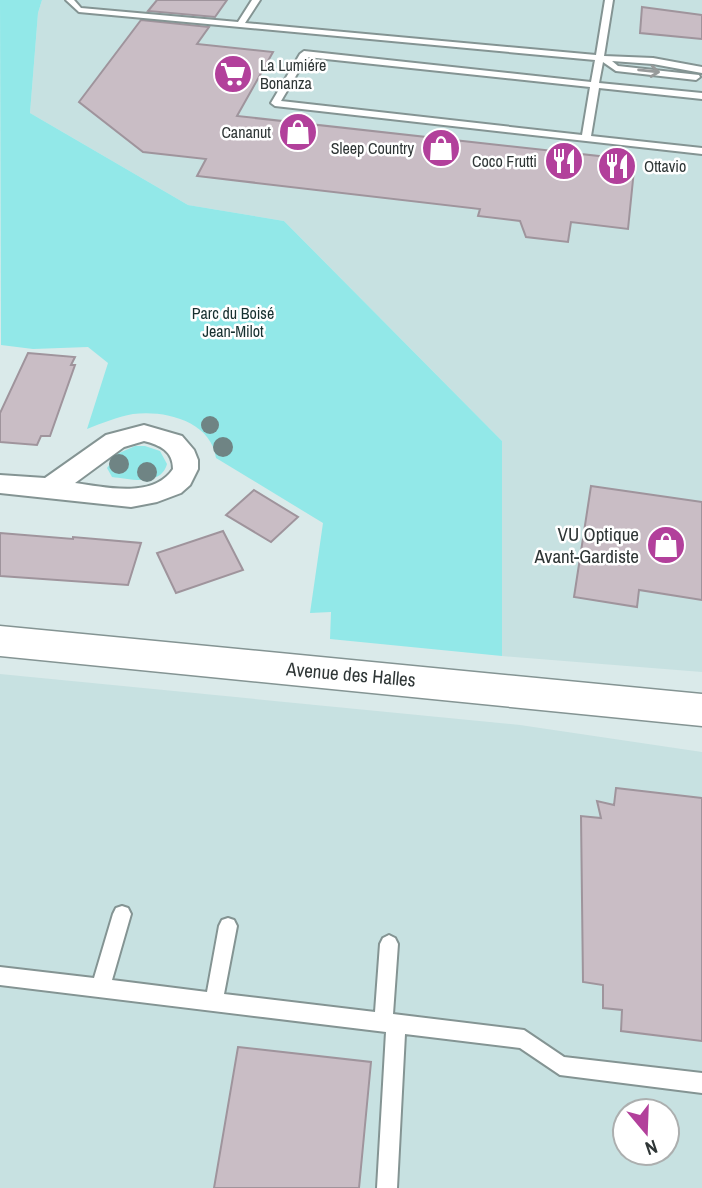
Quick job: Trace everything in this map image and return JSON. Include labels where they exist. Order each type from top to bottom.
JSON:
[{"type":"street","points":[[0,484],[130,497],[145,496],[173,485],[186,465],[185,455],[180,446],[171,439],[144,433],[129,436],[116,441],[50,488]]},
{"type":"street","name":"Avenue des Halles","points":[[0,641],[702,710]]},
{"type":"lane","points":[[70,0],[79,10],[653,61],[702,69]]},
{"type":"lane","points":[[240,25],[256,0]]},
{"type":"lane","points":[[586,137],[608,0]]},
{"type":"lane","points":[[702,96],[304,54],[275,103],[702,151]]},
{"type":"lane","points":[[599,58],[616,68],[702,78]]},
{"type":"lane","points":[[101,988],[122,914]]},
{"type":"lane","points":[[214,1001],[228,926]]},
{"type":"lane","points":[[387,1188],[389,944]]},
{"type":"lane","points":[[0,976],[524,1039],[560,1066],[702,1083]]},
{"type":"shaded area","points":[[42,0],[702,0],[702,672],[502,656],[502,441],[284,221],[188,205],[30,113],[38,13]]},
{"type":"shaded area","points":[[0,674],[520,725],[702,752],[702,1188],[0,1188]]},
{"type":"green space","name":"Parc du Boisé Jean-Milot","points":[[0,0],[42,0],[38,13],[30,113],[188,205],[284,221],[502,441],[502,656],[330,639],[331,612],[310,613],[323,523],[216,458],[205,435],[185,421],[159,414],[133,414],[87,429],[108,363],[88,347],[33,349],[1,345]]},
{"type":"green space","points":[[135,446],[160,451],[167,464],[164,471],[152,479],[144,480],[112,477],[107,468],[117,454]]},
{"type":"building","points":[[157,0],[227,0],[215,17],[148,11]]},
{"type":"building","points":[[642,7],[702,15],[702,39],[640,33]]},
{"type":"building","points":[[141,20],[209,27],[197,44],[273,52],[237,116],[635,160],[628,229],[571,222],[568,242],[526,237],[520,221],[478,216],[480,209],[197,176],[206,159],[143,152],[79,102]]},
{"type":"building","points":[[28,353],[75,357],[71,365],[75,365],[50,436],[41,436],[37,445],[0,442],[0,413]]},
{"type":"building","points":[[591,486],[702,502],[702,600],[639,590],[637,607],[574,597]]},
{"type":"building","points":[[254,490],[298,517],[271,542],[226,515]]},
{"type":"building","points":[[223,531],[243,570],[176,593],[157,553]]},
{"type":"building","points":[[0,533],[141,543],[128,585],[0,576]]},
{"type":"building","points":[[616,788],[702,798],[702,1041],[621,1031],[622,1010],[603,1008],[603,985],[583,982],[581,816],[601,818],[597,801],[614,805]]},
{"type":"building","points":[[238,1047],[371,1062],[359,1188],[214,1188]]},
{"type":"place","name":"La Lumiére Bonanza","points":[[233,74]]},
{"type":"place","name":"Cananut","points":[[298,132]]},
{"type":"place","name":"Sleep Country","points":[[441,148]]},
{"type":"place","name":"Coco Frutti","points":[[564,161]]},
{"type":"place","name":"Ottavio","points":[[617,166]]},
{"type":"place","name":"VU Optique Avant-Gardiste","points":[[666,545]]}]
